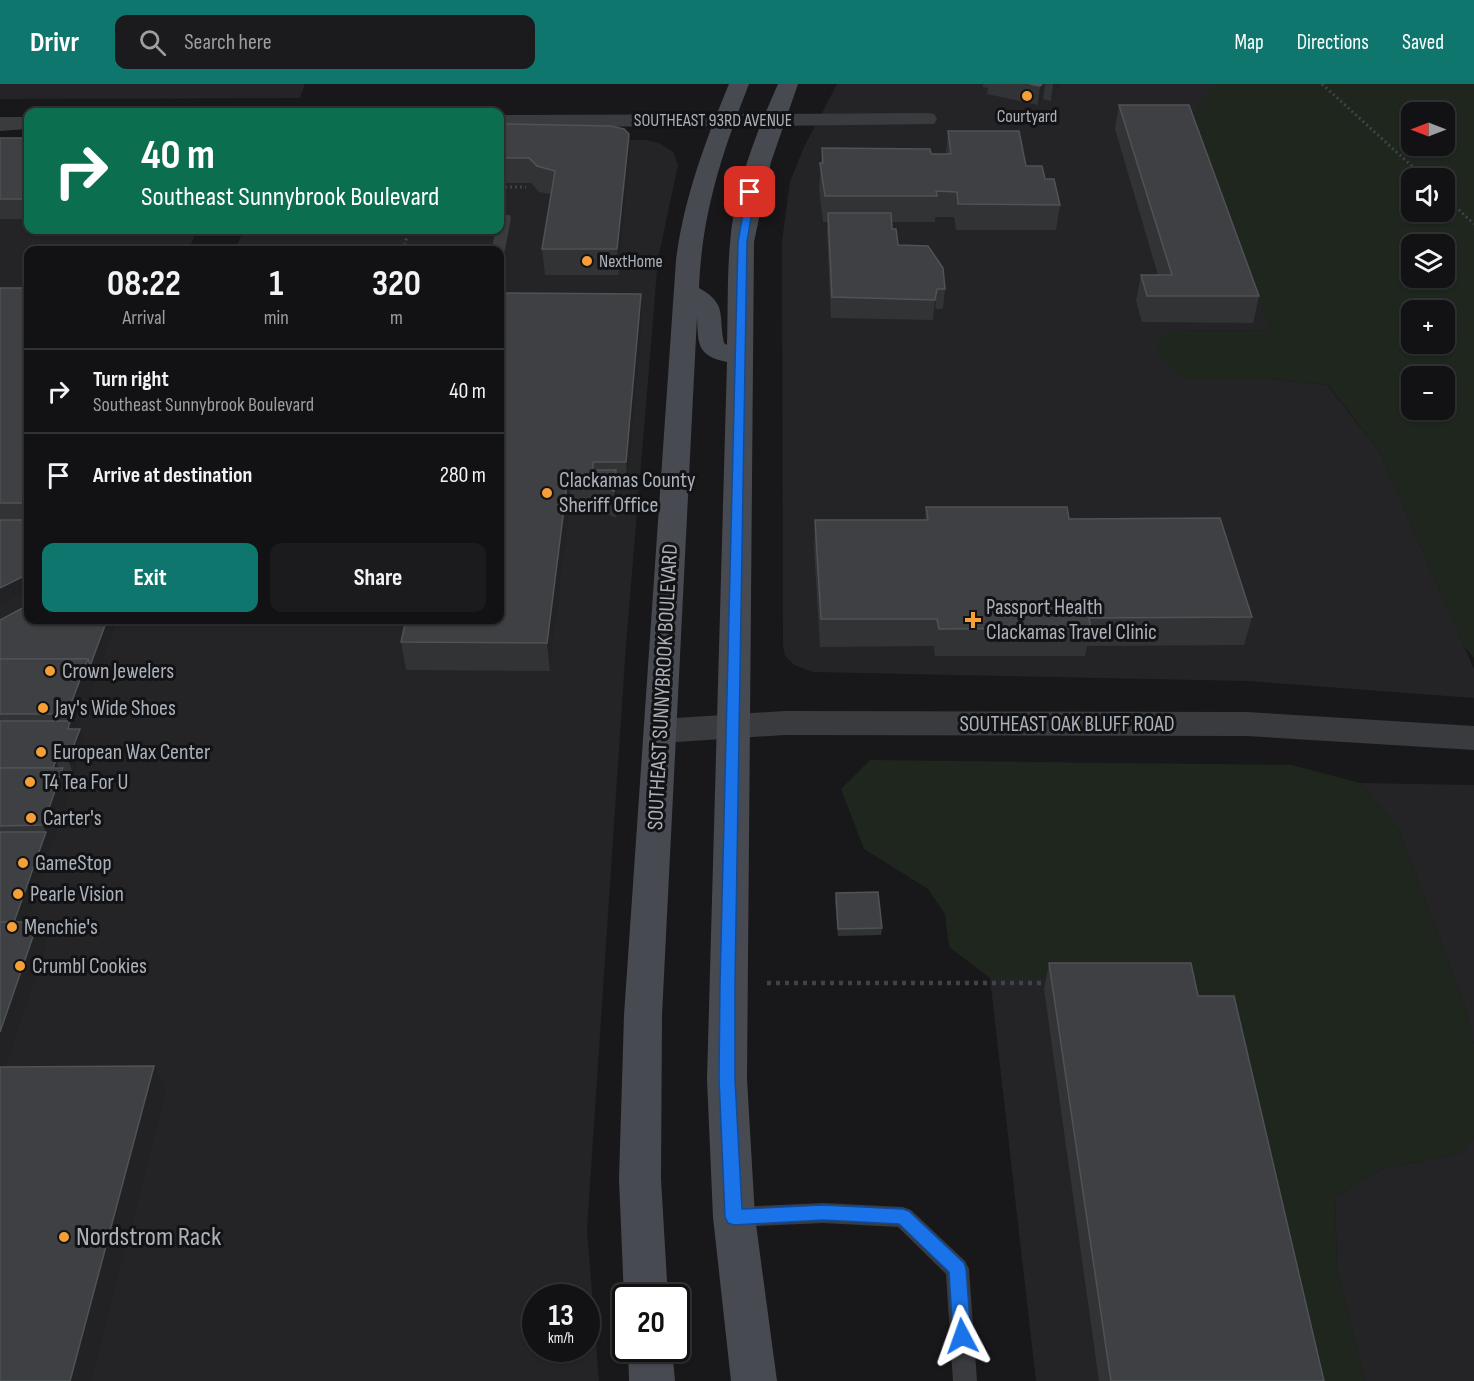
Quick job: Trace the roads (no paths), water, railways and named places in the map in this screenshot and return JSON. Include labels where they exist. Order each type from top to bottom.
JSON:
[{"type":"main road","name":"SOUTHEAST SUNNYBROOK BOULEVARD","points":[[645,1284],[640,1179],[640,1084],[687,291],[694,209],[708,161],[739,84]]},
{"type":"main road","points":[[754,1381],[734,1217],[727,1079],[742,242],[756,168],[788,84]]},
{"type":"main road","points":[[687,291],[706,304],[709,310],[709,337],[712,345],[726,356],[740,357]]},
{"type":"main road","points":[[651,1362],[652,1381]]},
{"type":"street","name":"SOUTHEAST 93RD AVENUE","points":[[504,121],[926,119]]},
{"type":"street","points":[[0,124],[24,123]]},
{"type":"street","name":"SOUTHEAST OAK BLUFF ROAD","points":[[661,731],[785,723],[1247,724],[1474,738]]},
{"type":"lane","points":[[734,1217],[823,1212],[903,1217],[957,1269],[965,1381]]},
{"type":"place","name":"Courtyard","points":[[1027,96]]},
{"type":"place","name":"NextHome","points":[[587,261]]},
{"type":"place","name":"Clackamas County Sheriff Office","points":[[547,493]]},
{"type":"place","name":"Passport Health Clackamas Travel Clinic","points":[[973,620]]},
{"type":"place","name":"Crown Jewelers","points":[[50,671]]},
{"type":"place","name":"Jay's Wide Shoes","points":[[43,708]]},
{"type":"place","name":"European Wax Center","points":[[41,752]]},
{"type":"place","name":"T4 Tea For U","points":[[30,782]]},
{"type":"place","name":"Carter's","points":[[31,818]]},
{"type":"place","name":"GameStop","points":[[23,863]]},
{"type":"place","name":"Pearle Vision","points":[[18,894]]},
{"type":"place","name":"Menchie's","points":[[12,927]]},
{"type":"place","name":"Crumbl Cookies","points":[[20,966]]},
{"type":"place","name":"Nordstrom Rack","points":[[64,1237]]}]
